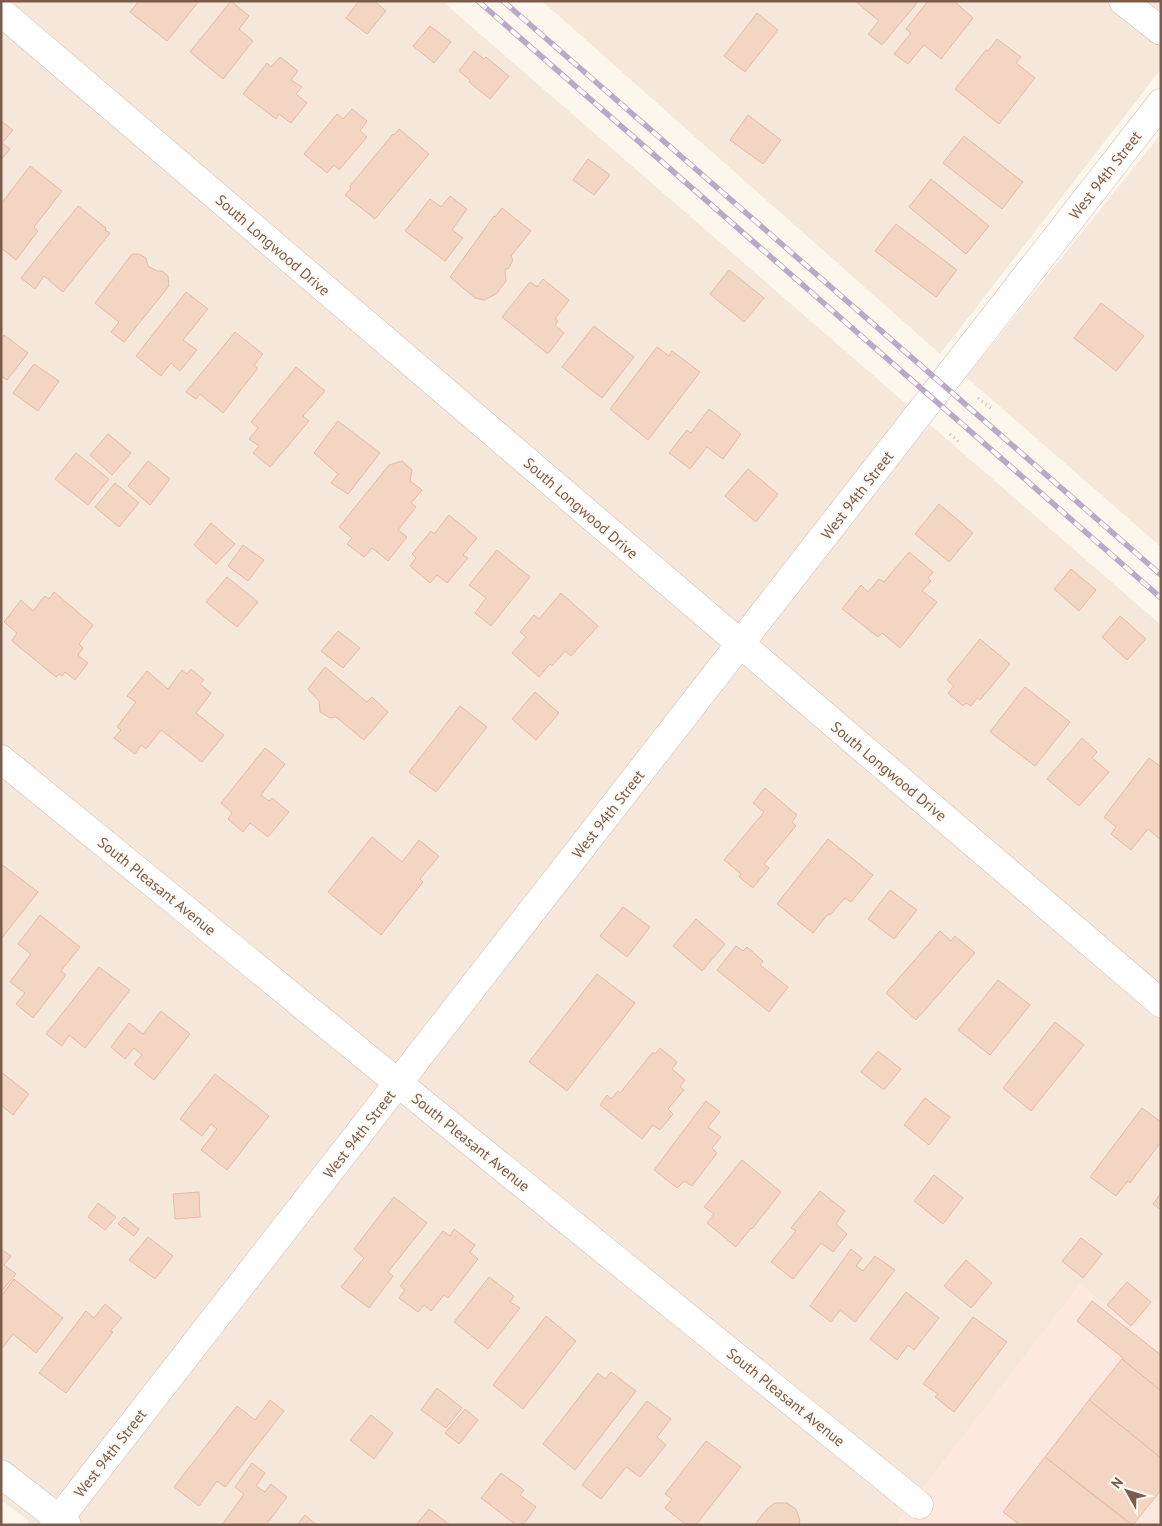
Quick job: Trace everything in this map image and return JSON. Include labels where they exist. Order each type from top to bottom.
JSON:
[{"type":"street","points":[[1123,1],[1161,31]]},
{"type":"street","name":"South Longwood Drive","points":[[1,12],[1161,1003]]},
{"type":"street","name":"West 94th Street","points":[[60,1523],[398,1083],[1161,103]]},
{"type":"street","name":"South Pleasant Avenue","points":[[1,759],[919,1504]]},
{"type":"street","points":[[1,1474],[60,1523]]},
{"type":"path","points":[[978,398],[992,408]]},
{"type":"path","points":[[950,434],[960,443]]},
{"type":"shaded area","points":[[1,1],[442,1],[1161,625],[1161,1294],[1135,1328],[1080,1285],[898,1521],[902,1525],[26,1525],[29,1521],[1,1500]]},
{"type":"shaded area","points":[[542,1],[1161,1],[1161,69],[940,354]]},
{"type":"shaded area","points":[[1161,134],[1161,547],[966,377]]},
{"type":"shaded area","points":[[1080,1285],[1134,1328],[1161,1294],[1161,1522],[1159,1525],[902,1525],[898,1521]]},
{"type":"building","points":[[139,1],[199,1],[167,41],[130,12]]},
{"type":"building","points":[[231,1],[249,16],[239,29],[253,41],[223,79],[190,52]]},
{"type":"building","points":[[359,1],[374,1],[386,11],[367,34],[346,18]]},
{"type":"building","points":[[855,1],[915,1],[917,3],[882,45],[868,34],[879,21]]},
{"type":"building","points":[[928,1],[954,1],[973,18],[941,59],[924,45],[908,64],[894,54],[911,33],[906,29]]},
{"type":"building","points":[[757,13],[778,30],[745,72],[724,56]]},
{"type":"building","points":[[430,26],[451,42],[434,63],[413,46]]},
{"type":"building","points":[[997,39],[1021,57],[1016,63],[1035,78],[999,124],[955,89]]},
{"type":"building","points":[[474,51],[484,59],[486,57],[509,76],[490,99],[459,71]]},
{"type":"building","points":[[280,57],[298,71],[291,80],[302,87],[296,94],[307,103],[291,123],[279,114],[276,119],[243,94],[267,63],[271,67]]},
{"type":"building","points":[[352,109],[367,121],[360,131],[367,137],[339,170],[334,165],[327,173],[304,154],[337,114],[343,119]]},
{"type":"building","points":[[748,115],[781,140],[763,164],[730,140]]},
{"type":"building","points":[[1,121],[13,130],[2,143],[10,149],[1,160]]},
{"type":"building","points":[[399,129],[429,154],[375,219],[345,195],[351,188],[350,186]]},
{"type":"building","points":[[964,136],[1023,182],[1002,209],[943,163]]},
{"type":"building","points":[[588,159],[610,175],[594,195],[573,180]]},
{"type":"building","points":[[30,166],[62,191],[34,227],[38,231],[16,260],[1,248],[1,204]]},
{"type":"building","points":[[931,179],[989,226],[966,254],[909,207]]},
{"type":"building","points":[[450,196],[467,209],[452,230],[463,238],[445,261],[405,231],[430,199],[441,207]]},
{"type":"building","points":[[78,206],[110,233],[63,292],[44,276],[35,289],[21,278]]},
{"type":"building","points":[[502,208],[531,231],[511,256],[513,260],[508,269],[505,269],[506,281],[496,294],[484,300],[475,298],[450,277],[494,216]]},
{"type":"building","points":[[896,224],[957,270],[936,297],[875,251]]},
{"type":"building","points":[[132,254],[139,254],[146,258],[148,266],[157,271],[162,271],[168,276],[169,286],[124,342],[111,332],[119,322],[95,303]]},
{"type":"building","points":[[729,270],[764,298],[744,322],[710,294]]},
{"type":"building","points":[[543,279],[569,300],[555,319],[558,321],[555,325],[564,333],[548,354],[502,317],[530,282],[537,287]]},
{"type":"building","points":[[186,292],[208,309],[183,340],[197,350],[180,371],[171,363],[161,376],[136,356]]},
{"type":"building","points":[[1101,303],[1144,336],[1116,371],[1074,338]]},
{"type":"building","points":[[594,326],[634,357],[602,398],[562,367]]},
{"type":"building","points":[[235,332],[263,354],[254,365],[258,368],[223,413],[200,394],[196,399],[186,392]]},
{"type":"building","points":[[4,335],[28,353],[7,380],[1,376],[1,340]]},
{"type":"building","points":[[657,347],[669,356],[672,351],[700,372],[648,440],[610,409]]},
{"type":"building","points":[[34,364],[59,381],[38,411],[13,393]]},
{"type":"building","points":[[296,367],[325,391],[303,416],[309,421],[270,467],[253,453],[259,446],[249,439],[258,428],[251,422]]},
{"type":"building","points":[[709,409],[741,434],[723,459],[707,447],[690,469],[669,453],[687,430],[691,433]]},
{"type":"building","points":[[338,421],[380,453],[348,494],[331,483],[338,474],[314,453]]},
{"type":"building","points":[[108,434],[131,453],[112,475],[90,455]]},
{"type":"building","points":[[76,453],[109,479],[88,505],[55,479]]},
{"type":"building","points":[[148,461],[170,479],[150,505],[128,486]]},
{"type":"building","points":[[402,461],[412,470],[410,481],[422,490],[411,503],[416,507],[398,530],[407,537],[388,561],[372,548],[364,557],[347,544],[352,538],[339,527],[389,465]]},
{"type":"building","points":[[748,469],[778,494],[756,522],[725,496]]},
{"type":"building","points":[[115,483],[139,503],[119,527],[95,507]]},
{"type":"building","points":[[939,504],[973,533],[949,562],[915,534]]},
{"type":"building","points":[[449,515],[477,538],[463,555],[468,558],[447,583],[437,575],[430,583],[410,566],[416,558],[412,554],[431,531],[434,534]]},
{"type":"building","points":[[211,523],[235,544],[216,564],[194,545]]},
{"type":"building","points":[[243,545],[264,560],[248,581],[228,566]]},
{"type":"building","points":[[497,550],[530,577],[491,626],[475,613],[486,598],[469,585]]},
{"type":"building","points":[[909,552],[933,572],[928,578],[931,581],[922,591],[937,602],[900,648],[882,633],[878,637],[842,609],[861,585],[868,592],[879,579],[884,582]]},
{"type":"building","points":[[1071,569],[1096,590],[1079,611],[1054,589]]},
{"type":"building","points":[[227,577],[258,602],[237,627],[206,602]]},
{"type":"building","points":[[54,592],[93,625],[79,644],[83,648],[78,655],[88,663],[75,680],[65,672],[62,676],[59,674],[56,677],[12,641],[17,633],[4,622],[21,600],[33,611],[45,596],[49,599]]},
{"type":"building","points":[[561,593],[598,626],[571,656],[565,651],[539,677],[512,653],[526,637],[520,632],[534,615],[539,619]]},
{"type":"building","points":[[1120,616],[1146,639],[1127,660],[1102,637]]},
{"type":"building","points":[[338,631],[360,648],[343,668],[321,651]]},
{"type":"building","points":[[980,639],[1010,664],[980,700],[977,698],[971,706],[966,703],[963,706],[948,693],[954,686],[947,680]]},
{"type":"building","points":[[325,667],[367,702],[372,697],[388,712],[364,740],[336,717],[330,718],[320,712],[319,701],[308,689]]},
{"type":"building","points":[[191,669],[204,680],[200,684],[211,693],[196,713],[224,735],[202,762],[161,730],[146,749],[141,745],[135,754],[114,738],[121,730],[117,727],[136,702],[127,696],[147,671],[168,689],[182,670],[187,674]]},
{"type":"building","points":[[1025,687],[1070,722],[1035,766],[990,732]]},
{"type":"building","points":[[535,692],[559,713],[536,740],[512,719]]},
{"type":"building","points":[[460,706],[487,727],[436,792],[409,772]]},
{"type":"building","points":[[1082,738],[1097,752],[1092,758],[1109,772],[1079,806],[1047,779]]},
{"type":"building","points":[[265,748],[285,764],[261,795],[269,801],[272,798],[289,812],[268,837],[250,823],[243,832],[228,819],[232,813],[221,803]]},
{"type":"building","points":[[1149,758],[1161,767],[1161,840],[1148,829],[1131,850],[1111,834],[1116,827],[1104,817]]},
{"type":"building","points":[[765,788],[797,815],[792,822],[796,826],[764,864],[769,868],[753,888],[739,877],[741,874],[724,860],[764,812],[753,803]]},
{"type":"building","points":[[372,837],[402,862],[419,840],[439,856],[420,879],[423,882],[381,935],[328,892]]},
{"type":"building","points":[[828,839],[873,875],[851,902],[845,898],[830,915],[828,914],[813,933],[777,904]]},
{"type":"building","points":[[1,864],[38,892],[1,939]]},
{"type":"building","points":[[890,890],[917,910],[894,939],[868,919]]},
{"type":"building","points":[[623,907],[650,927],[627,957],[600,936]]},
{"type":"building","points":[[40,915],[80,947],[61,971],[66,975],[33,1018],[16,1004],[25,993],[10,982],[31,954],[18,944]]},
{"type":"building","points":[[696,919],[725,944],[702,971],[673,946]]},
{"type":"building","points":[[940,931],[951,941],[955,936],[975,953],[916,1020],[886,993]]},
{"type":"building","points":[[736,946],[743,951],[747,947],[763,961],[760,965],[788,987],[769,1012],[717,970]]},
{"type":"building","points":[[99,967],[130,990],[85,1048],[69,1035],[62,1046],[46,1034]]},
{"type":"building","points":[[597,974],[635,1003],[567,1091],[529,1062]]},
{"type":"building","points":[[998,980],[1030,1005],[990,1055],[958,1030]]},
{"type":"building","points":[[161,1011],[190,1034],[154,1080],[134,1064],[142,1055],[134,1048],[125,1059],[111,1047],[129,1023],[143,1034]]},
{"type":"building","points":[[1055,1022],[1084,1045],[1031,1111],[1003,1088]]},
{"type":"building","points":[[660,1048],[677,1062],[672,1069],[685,1080],[680,1087],[684,1090],[668,1109],[673,1114],[660,1130],[653,1125],[642,1139],[600,1105],[607,1095],[611,1099],[618,1091],[620,1093],[653,1052],[655,1054]]},
{"type":"building","points":[[878,1051],[901,1069],[884,1090],[861,1072]]},
{"type":"building","points":[[1,1072],[29,1094],[13,1115],[1,1105]]},
{"type":"building","points":[[215,1074],[269,1116],[227,1170],[201,1150],[217,1129],[211,1124],[202,1136],[180,1119]]},
{"type":"building","points":[[925,1098],[950,1117],[929,1145],[904,1125]]},
{"type":"building","points":[[706,1101],[720,1112],[708,1127],[721,1137],[712,1148],[717,1153],[692,1186],[684,1181],[677,1188],[654,1170]]},
{"type":"building","points":[[1142,1108],[1161,1122],[1161,1142],[1130,1183],[1128,1181],[1116,1196],[1090,1177]]},
{"type":"building","points":[[742,1160],[781,1192],[736,1247],[707,1223],[714,1214],[704,1207]]},
{"type":"building","points":[[934,1175],[963,1198],[943,1224],[914,1201]]},
{"type":"building","points":[[820,1191],[845,1211],[836,1224],[847,1234],[833,1252],[821,1243],[793,1279],[771,1262],[796,1231],[791,1228]]},
{"type":"building","points":[[199,1192],[200,1217],[175,1219],[173,1194]]},
{"type":"building","points":[[1161,1193],[1161,1210],[1153,1204]]},
{"type":"building","points":[[394,1197],[427,1223],[388,1272],[393,1276],[369,1308],[341,1287],[364,1258],[354,1249]]},
{"type":"building","points":[[98,1203],[116,1217],[105,1230],[88,1217]]},
{"type":"building","points":[[124,1217],[139,1229],[134,1236],[118,1224]]},
{"type":"building","points":[[454,1229],[475,1245],[470,1252],[478,1259],[448,1298],[444,1295],[431,1311],[424,1305],[418,1312],[399,1298],[405,1290],[400,1286],[443,1231],[450,1236]]},
{"type":"building","points":[[148,1237],[173,1256],[155,1279],[129,1260]]},
{"type":"building","points":[[1081,1238],[1102,1254],[1083,1278],[1062,1261]]},
{"type":"building","points":[[1,1249],[11,1256],[4,1265],[16,1274],[1,1292]]},
{"type":"building","points":[[851,1249],[862,1258],[856,1266],[863,1271],[875,1256],[895,1270],[855,1322],[840,1310],[831,1322],[810,1306]]},
{"type":"building","points":[[966,1260],[992,1283],[971,1308],[944,1286]]},
{"type":"building","points":[[489,1277],[514,1296],[510,1302],[520,1308],[488,1349],[454,1322]]},
{"type":"building","points":[[14,1279],[63,1318],[36,1353],[13,1334],[1,1350],[1,1296]]},
{"type":"building","points":[[1127,1282],[1151,1302],[1131,1326],[1107,1305]]},
{"type":"building","points":[[906,1292],[939,1318],[914,1350],[908,1345],[897,1360],[870,1339]]},
{"type":"building","points":[[1092,1301],[1161,1355],[1161,1391],[1077,1321]]},
{"type":"building","points":[[105,1304],[122,1318],[110,1331],[113,1332],[66,1393],[39,1373],[86,1311],[94,1318]]},
{"type":"building","points":[[546,1316],[576,1341],[523,1409],[493,1385]]},
{"type":"building","points":[[973,1317],[1007,1342],[954,1412],[935,1397],[938,1394],[923,1384]]},
{"type":"building","points":[[1122,1359],[1161,1391],[1161,1458],[1089,1400]]},
{"type":"building","points":[[611,1372],[636,1391],[575,1470],[543,1444],[598,1373],[605,1379]]},
{"type":"building","points":[[437,1388],[462,1408],[446,1428],[421,1410]]},
{"type":"building","points":[[270,1400],[284,1411],[225,1487],[217,1481],[199,1506],[174,1487],[237,1406],[255,1420]]},
{"type":"building","points":[[1089,1400],[1161,1458],[1161,1490],[1133,1525],[1045,1457]]},
{"type":"building","points":[[647,1401],[671,1419],[657,1437],[666,1445],[640,1477],[626,1467],[601,1499],[582,1485]]},
{"type":"building","points":[[465,1409],[478,1420],[459,1444],[445,1433]]},
{"type":"building","points":[[371,1415],[393,1433],[374,1459],[350,1440]]},
{"type":"building","points":[[706,1441],[741,1467],[696,1525],[686,1525],[665,1508],[672,1499],[665,1494]]},
{"type":"building","points":[[1045,1457],[1131,1525],[1020,1525],[1003,1512]]},
{"type":"building","points":[[252,1463],[265,1473],[256,1486],[265,1492],[271,1484],[287,1497],[266,1525],[222,1525],[244,1494],[235,1487]]},
{"type":"building","points":[[501,1473],[524,1490],[520,1495],[536,1507],[523,1525],[516,1525],[481,1498]]},
{"type":"building","points":[[775,1503],[787,1503],[796,1509],[800,1521],[799,1525],[754,1525],[767,1509]]},
{"type":"building","points":[[429,1509],[450,1525],[416,1525]]},
{"type":"building","points":[[305,1515],[317,1525],[297,1525]]},
{"type":"railway","points":[[478,1],[1161,598]]},
{"type":"railway","points":[[503,1],[1161,575]]}]
